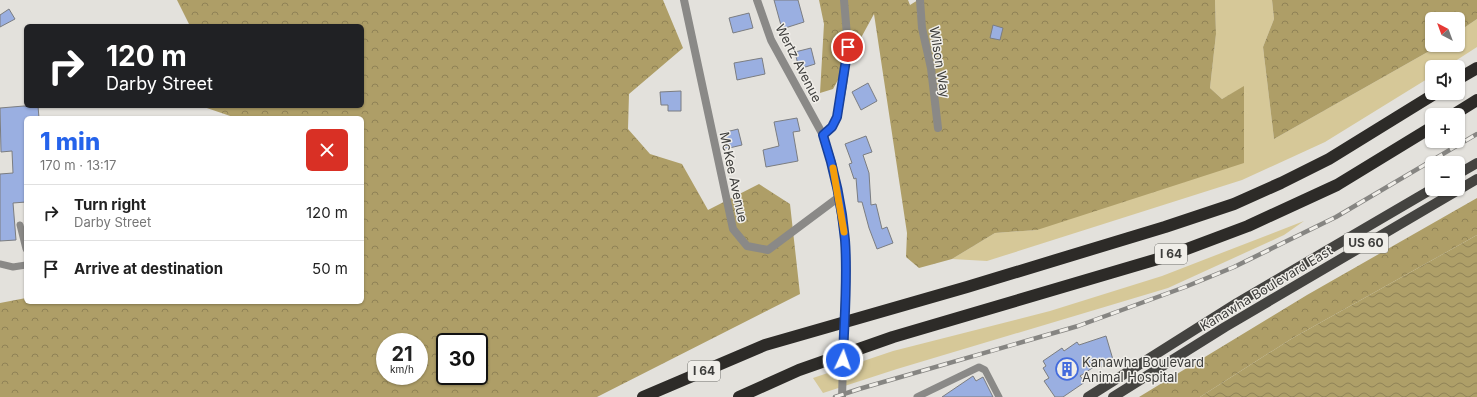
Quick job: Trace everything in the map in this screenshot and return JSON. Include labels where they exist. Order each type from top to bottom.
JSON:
[{"type":"highway","points":[[1465,75],[1477,68]]},
{"type":"highway","name":"I 64","points":[[643,397],[765,345],[966,287],[1164,227],[1234,204],[1329,159],[1425,100]]},
{"type":"highway","points":[[1464,108],[1477,100]]},
{"type":"highway","name":"I 64","points":[[739,397],[798,370],[893,337],[1168,256],[1248,226],[1337,184],[1425,132]]},
{"type":"main road","points":[[1465,170],[1477,163]]},
{"type":"main road","name":"Kanawha Boulevard East","points":[[1113,397],[1231,323],[1477,179]]},
{"type":"main road","name":"Kanawha Boulevard East","points":[[1088,397],[1237,303],[1425,193]]},
{"type":"street","name":"McKee Avenue","points":[[684,0],[732,229],[747,246],[768,250],[839,197]]},
{"type":"street","name":"Wertz Avenue","points":[[757,0],[777,52],[823,135],[833,166],[845,240],[842,397]]},
{"type":"street","points":[[823,135],[832,127],[837,117],[843,85],[848,47],[844,0]]},
{"type":"street","name":"Wilson Way","points":[[920,0],[922,28],[931,68],[938,128]]},
{"type":"lane","points":[[20,225],[24,241]]},
{"type":"lane","points":[[0,264],[13,267],[24,265]]},
{"type":"lane","points":[[917,397],[979,367],[985,370],[999,397]]},
{"type":"shaded area","points":[[1215,0],[1272,0],[1274,19],[1263,47],[1274,139],[1428,52],[1465,52],[1465,27],[1477,19],[1477,47],[1457,60],[1425,60],[1425,80],[1325,142],[1242,180],[987,261],[952,259],[995,233],[1037,230],[1244,87],[1222,99],[1210,88],[1216,34]]},
{"type":"shaded area","points":[[1304,221],[1284,235],[1168,288],[897,369],[823,393],[813,378],[893,351],[1050,311],[1162,276]]},
{"type":"green space","points":[[177,0],[663,0],[683,48],[629,94],[628,129],[650,154],[682,164],[708,210],[759,184],[790,204],[800,294],[597,397],[0,397],[0,303],[24,298],[24,304],[364,304],[364,116],[230,116],[207,108],[364,108],[364,24],[189,24]]},
{"type":"green space","points":[[819,0],[908,0],[910,5],[918,0],[1215,0],[1216,34],[1210,88],[1222,99],[1244,86],[1244,163],[1037,230],[995,233],[952,259],[919,268],[906,257],[907,233],[874,14],[833,89],[820,93],[824,24]]},
{"type":"green space","points":[[1272,0],[1477,0],[1477,19],[1465,27],[1465,12],[1425,12],[1425,52],[1428,52],[1274,139],[1263,47],[1274,19]]},
{"type":"green space","points":[[1477,198],[1477,235],[1291,339],[1200,397],[1139,397],[1307,295]]},
{"type":"water","points":[[1477,235],[1477,397],[1200,397],[1291,339]]},
{"type":"building","points":[[774,0],[798,0],[804,22],[782,29]]},
{"type":"building","points":[[9,9],[15,19],[0,27],[0,15]]},
{"type":"building","points":[[749,13],[753,28],[733,33],[729,18]]},
{"type":"building","points":[[993,25],[1003,28],[1000,40],[990,38]]},
{"type":"building","points":[[811,48],[815,64],[799,69],[795,52]]},
{"type":"building","points":[[762,58],[765,74],[737,80],[734,63]]},
{"type":"building","points":[[868,83],[877,101],[861,110],[852,92]]},
{"type":"building","points":[[681,91],[681,111],[668,111],[668,105],[661,105],[660,92]]},
{"type":"building","points":[[24,106],[24,108],[38,108],[39,116],[24,116],[24,202],[13,203],[16,240],[0,241],[0,174],[13,173],[12,151],[1,152],[0,108]]},
{"type":"building","points":[[797,118],[800,131],[793,132],[798,161],[766,167],[763,150],[779,146],[774,122]]},
{"type":"building","points":[[738,129],[742,145],[725,149],[722,133]]},
{"type":"building","points":[[866,136],[872,152],[863,155],[869,173],[871,205],[876,204],[882,229],[887,227],[893,243],[877,249],[869,228],[862,202],[858,202],[856,178],[854,179],[849,164],[852,163],[845,144]]},
{"type":"building","name":"Kanawha Boulevard Animal Hospital","points":[[1106,336],[1114,363],[1101,367],[1100,363],[1080,376],[1085,382],[1063,397],[1055,397],[1044,381],[1049,378],[1043,368],[1046,366],[1043,361],[1062,348],[1064,351],[1077,342],[1079,345]]},
{"type":"building","points":[[973,376],[976,381],[983,377],[993,397],[942,397]]},
{"type":"railway","points":[[835,397],[1078,326],[1185,287],[1234,267],[1336,217],[1477,134]]},
{"type":"slow traffic","points":[[833,168],[844,232]]},
{"type":"place","name":"Kanawha Boulevard Animal Hospital","points":[[1067,369]]},
{"type":"route","points":[[843,360],[845,240],[833,166],[823,135],[832,127],[837,117],[848,47]]}]
